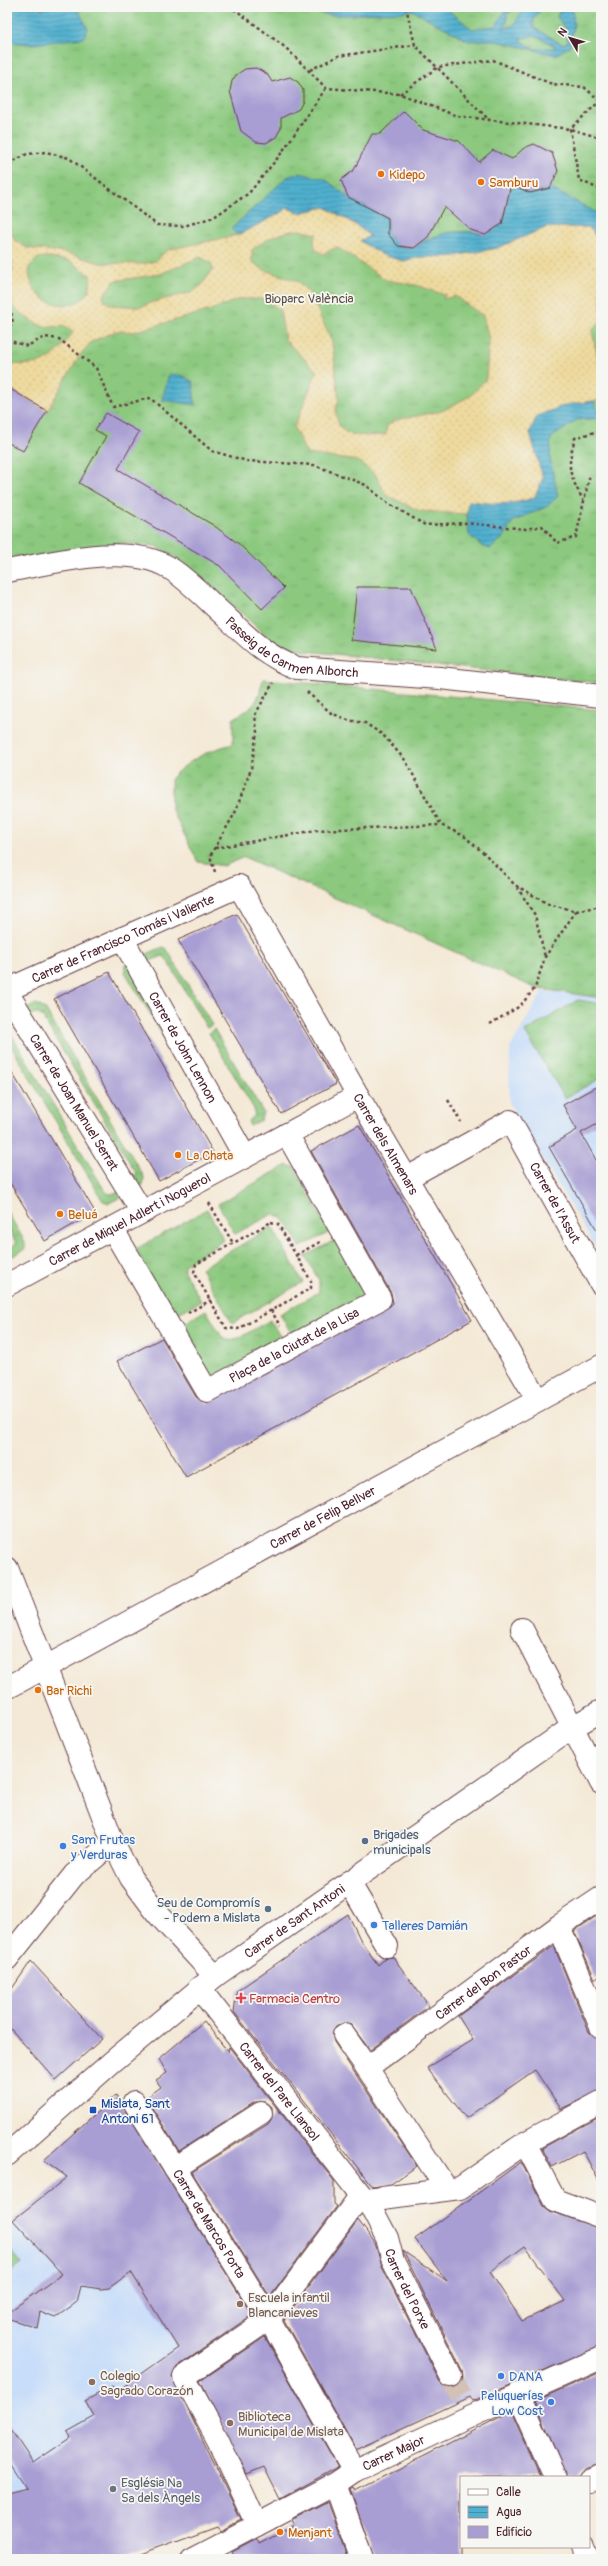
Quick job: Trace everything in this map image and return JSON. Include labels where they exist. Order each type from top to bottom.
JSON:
[{"type":"street","name":"Passeig de Carmen Alborch","points":[[7,571],[109,556],[153,560],[168,567],[187,582],[263,651],[290,665],[440,678],[601,696]]},
{"type":"street","name":"Carrer de Francisco Tomás i Valiente","points":[[7,991],[231,890]]},
{"type":"street","name":"Carrer dels Almenars","points":[[231,890],[358,1096],[537,1399]]},
{"type":"street","name":"Carrer de John Lennon","points":[[122,938],[245,1157]]},
{"type":"street","name":"Carrer de Joan Manuel Serrat","points":[[7,991],[142,1212]]},
{"type":"street","name":"Carrer de Miquel Adlert i Noguerol","points":[[10,1276],[112,1228],[358,1096]]},
{"type":"street","name":"Carrer de l'Assut","points":[[407,1178],[510,1120],[601,1284]]},
{"type":"street","name":"Plaça de la Ciutat de la Lisa","points":[[112,1228],[207,1391],[380,1299],[287,1134]]},
{"type":"street","name":"Carrer de Felip Bellver","points":[[7,1688],[537,1399],[601,1366]]},
{"type":"street","name":"Carrer del Pare Llansol","points":[[7,1568],[112,1842],[131,1878],[364,2197]]},
{"type":"street","points":[[522,1629],[571,1728],[601,1783]]},
{"type":"street","name":"Carrer de Sant Antoni","points":[[7,2155],[207,1982],[571,1728],[601,1711]]},
{"type":"street","points":[[7,1959],[74,1875],[112,1842]]},
{"type":"street","points":[[349,1882],[387,1946]]},
{"type":"street","name":"Carrer del Bon Pastor","points":[[367,2068],[559,1926],[601,1898]]},
{"type":"street","points":[[559,1926],[601,2027]]},
{"type":"street","points":[[344,2035],[446,2188]]},
{"type":"street","name":"Carrer de Marcos Porta","points":[[134,2102],[269,2320],[354,2472]]},
{"type":"street","points":[[257,2525],[218,2440],[184,2377],[269,2320],[364,2197],[446,2188],[460,2188],[525,2143],[601,2102]]},
{"type":"street","points":[[175,2168],[261,2113]]},
{"type":"street","points":[[525,2143],[555,2200],[601,2217]]},
{"type":"street","name":"Carrer del Porxe","points":[[364,2197],[387,2238],[393,2261],[451,2376]]},
{"type":"street","name":"Carrer Major","points":[[192,2559],[335,2484],[467,2408],[518,2394],[601,2358]]},
{"type":"street","points":[[518,2394],[555,2476]]},
{"type":"street","points":[[590,2481],[601,2476]]},
{"type":"street","points":[[335,2484],[362,2559]]},
{"type":"street","points":[[584,2548],[589,2559]]},
{"type":"path","points":[[228,7],[243,15],[310,70],[326,88],[400,94],[457,116],[570,130],[601,138]]},
{"type":"path","points":[[406,7],[415,45],[490,120]]},
{"type":"path","points":[[310,70],[338,56],[415,45]]},
{"type":"path","points":[[400,94],[438,67],[493,60],[552,84],[584,87],[600,100],[570,130]]},
{"type":"path","points":[[7,171],[14,161],[27,154],[46,152],[69,158],[157,225],[184,226],[214,217],[249,193],[280,155],[326,88]]},
{"type":"path","points":[[570,130],[579,180],[601,190]]},
{"type":"path","points":[[7,309],[10,312],[13,323],[7,328]]},
{"type":"path","points":[[7,341],[27,346],[45,336],[59,339],[96,368],[113,407],[150,398],[212,451],[247,461],[314,465],[366,484],[386,502],[425,525],[466,523],[526,529],[542,526],[557,543],[576,537],[590,474]]},
{"type":"path","points":[[584,502],[570,474],[568,462],[575,438],[601,430]]},
{"type":"path","points":[[231,890],[210,856],[234,813],[251,769],[257,732],[255,715],[290,665],[311,698],[331,713],[348,720],[365,723],[387,740],[405,760],[441,825]]},
{"type":"path","points":[[215,848],[317,830],[441,825],[464,836],[485,854],[515,885],[535,915],[545,957]]},
{"type":"path","points":[[515,885],[548,904],[576,911],[601,906]]},
{"type":"path","points":[[490,1024],[520,1006],[535,988],[545,957],[576,911]]},
{"type":"path","points":[[209,1203],[233,1243]]},
{"type":"path","points":[[271,1222],[278,1224],[296,1255],[311,1281],[311,1288],[238,1329],[226,1328],[194,1272],[196,1264],[271,1222]]},
{"type":"path","points":[[296,1255],[341,1230]]},
{"type":"shaded area","points":[[543,991],[601,998],[601,1256],[509,1103],[510,1048]]},
{"type":"shaded area","name":"Colegio Sagrado Corazón","points":[[7,2211],[13,2220],[90,2286],[101,2289],[114,2284],[118,2278],[117,2262],[177,2298],[209,2346],[171,2372],[183,2392],[118,2432],[96,2416],[67,2432],[70,2438],[54,2449],[61,2466],[7,2559]]},
{"type":"green space","name":"Bioparc València","points":[[7,7],[601,7],[601,683],[288,649],[272,641],[189,566],[155,546],[121,543],[7,561]]},
{"type":"green space","points":[[263,679],[601,710],[601,998],[535,988],[244,857],[224,866],[198,862],[171,808],[171,778],[199,756],[215,749],[233,744],[233,719],[254,704],[259,694]]},
{"type":"green space","points":[[163,947],[166,948],[212,1025],[207,1028],[167,960],[163,956],[137,966],[174,1044],[170,1047],[125,972],[125,966],[128,962]]},
{"type":"green space","points":[[578,1000],[601,1004],[601,1078],[565,1098],[525,1032]]},
{"type":"green space","points":[[36,1004],[45,1009],[144,1177],[143,1185],[131,1191],[136,1173],[42,1016],[36,1013],[28,1016],[25,1010]]},
{"type":"green space","points":[[14,1016],[17,1021],[12,1024],[11,1034],[105,1191],[109,1194],[119,1192],[121,1197],[109,1203],[103,1201],[7,1039],[7,1020]]},
{"type":"green space","points":[[214,1029],[263,1112],[261,1120],[250,1126],[248,1121],[254,1115],[254,1109],[209,1033]]},
{"type":"green space","points":[[287,1165],[294,1167],[330,1232],[300,1247],[293,1232],[286,1222],[282,1218],[273,1214],[235,1234],[218,1204]]},
{"type":"green space","points":[[207,1209],[224,1240],[184,1265],[184,1271],[201,1301],[171,1317],[136,1249]]},
{"type":"green space","points":[[7,1211],[25,1242],[25,1249],[11,1257],[8,1251],[16,1243],[7,1225]]},
{"type":"green space","points":[[272,1227],[303,1282],[232,1323],[201,1268]]},
{"type":"green space","points":[[337,1239],[370,1299],[294,1338],[280,1314],[319,1292],[319,1280],[305,1256]]},
{"type":"green space","points":[[206,1310],[222,1337],[229,1340],[239,1338],[270,1320],[285,1344],[210,1383],[178,1327]]},
{"type":"green space","points":[[7,2245],[22,2264],[7,2275]]},
{"type":"sand","points":[[287,207],[298,213],[325,207],[355,224],[370,236],[360,241],[403,261],[420,257],[454,256],[497,248],[547,227],[588,227],[593,231],[601,248],[601,320],[592,331],[601,373],[601,400],[566,405],[530,432],[543,478],[535,497],[511,503],[469,501],[467,514],[420,511],[386,495],[375,474],[358,461],[307,454],[294,428],[317,371],[285,340],[280,310],[265,299],[240,299],[208,311],[133,332],[116,331],[91,342],[80,355],[47,411],[7,387],[7,369],[10,364],[33,364],[47,360],[59,350],[73,333],[66,327],[46,327],[37,324],[23,315],[7,300],[7,282],[12,273],[12,262],[7,256],[7,219],[14,240],[27,248],[63,252],[100,263],[142,264],[156,261],[167,250],[238,235],[284,211]],"holes":[[[299,230],[317,234],[314,239],[315,249],[323,254],[337,247],[386,280],[416,285],[445,295],[443,299],[455,296],[483,316],[489,339],[486,379],[470,396],[442,411],[396,420],[387,426],[386,435],[364,436],[349,433],[344,430],[339,425],[336,413],[339,400],[332,342],[310,294],[297,281],[264,270],[252,262],[252,250],[274,236]],[[45,257],[70,261],[90,275],[90,288],[84,298],[74,303],[62,305],[50,302],[39,295],[31,283],[29,267],[38,258]],[[200,257],[211,263],[213,269],[202,285],[193,292],[153,302],[140,307],[111,305],[105,301],[103,296],[114,281],[160,274]]]},
{"type":"water","points":[[7,7],[40,7],[42,10],[48,7],[77,7],[88,29],[83,38],[33,44],[7,42]]},
{"type":"water","points":[[305,7],[444,7],[472,29],[496,26],[507,7],[519,7],[543,7],[534,19],[533,27],[562,44],[568,42],[566,29],[557,17],[560,9],[556,7],[572,7],[574,25],[570,46],[556,55],[492,40],[469,41],[412,10],[341,15],[322,14]],"holes":[[[519,7],[523,10],[514,25],[503,29],[507,23],[507,14]],[[534,35],[555,46],[555,48],[534,49],[519,39]]]},
{"type":"water","points":[[299,173],[325,179],[348,197],[388,218],[388,234],[398,246],[414,248],[439,235],[448,233],[467,232],[485,235],[502,224],[506,208],[494,197],[506,190],[517,187],[530,193],[550,188],[601,215],[601,248],[593,231],[588,227],[547,227],[497,248],[454,256],[420,257],[403,261],[383,255],[360,241],[370,236],[355,224],[325,207],[298,213],[287,207],[284,211],[238,235],[231,229],[287,177]]},
{"type":"water","points":[[169,374],[183,376],[193,382],[195,405],[162,400]]},
{"type":"water","points":[[594,401],[601,418],[577,420],[551,438],[550,459],[558,496],[548,506],[512,522],[504,537],[490,549],[482,546],[469,535],[467,514],[468,501],[502,504],[519,502],[535,497],[543,478],[530,432],[537,416],[566,405]]},
{"type":"building","points":[[256,68],[267,74],[272,82],[290,77],[298,82],[303,90],[303,101],[299,109],[281,118],[281,128],[276,137],[266,143],[256,142],[241,131],[230,91],[232,81],[236,75],[245,69]]},
{"type":"building","name":"Samburu","points":[[404,111],[423,130],[459,141],[479,162],[493,150],[512,159],[524,148],[534,144],[552,153],[558,171],[550,188],[530,193],[511,184],[502,224],[485,235],[471,230],[444,207],[428,237],[414,248],[398,246],[388,234],[388,218],[348,197],[341,180],[354,170],[372,134],[380,134]]},
{"type":"building","points":[[7,387],[47,411],[23,451],[7,442]]},
{"type":"building","points":[[106,413],[139,432],[118,469],[213,525],[239,544],[284,588],[262,609],[220,566],[79,483],[106,436],[95,430]]},
{"type":"building","points":[[357,587],[411,587],[437,649],[351,640]]},
{"type":"building","points":[[237,914],[336,1084],[281,1114],[178,940]]},
{"type":"building","points":[[109,972],[213,1152],[159,1181],[54,999]]},
{"type":"building","points":[[7,1064],[95,1212],[45,1241],[7,1178]]},
{"type":"building","points":[[601,1084],[601,1122],[581,1133],[601,1169],[601,1237],[549,1147],[577,1130],[563,1105]]},
{"type":"building","points":[[359,1125],[472,1320],[186,1477],[117,1361],[162,1338],[196,1397],[207,1403],[390,1306],[393,1303],[391,1293],[311,1151]]},
{"type":"building","points":[[601,1913],[601,1976],[595,1979],[574,1931]]},
{"type":"building","points":[[348,1914],[361,1941],[378,1965],[386,1958],[393,1957],[429,2006],[370,2050],[350,2024],[337,2025],[333,2030],[334,2042],[417,2166],[391,2184],[373,2187],[234,2012],[237,1991]]},
{"type":"building","points":[[554,1946],[589,2032],[599,2039],[601,2044],[601,2090],[561,2109],[535,2070],[466,2118],[427,2068],[473,2040],[458,2016]]},
{"type":"building","points":[[31,1961],[102,2039],[56,2080],[7,2025],[7,1996]]},
{"type":"building","points":[[204,2021],[228,2052],[229,2047],[334,2181],[334,2204],[337,2206],[270,2297],[192,2172],[268,2124],[272,2118],[272,2107],[266,2102],[255,2102],[179,2151],[146,2098],[161,2087],[156,2080],[167,2073],[159,2059]]},
{"type":"building","points":[[116,2095],[252,2315],[177,2367],[172,2377],[241,2519],[220,2530],[217,2526],[127,2559],[7,2559],[7,2493],[27,2488],[7,2457],[7,2424],[33,2463],[70,2438],[67,2432],[94,2417],[85,2401],[112,2386],[116,2392],[178,2348],[131,2272],[109,2288],[101,2289],[81,2286],[77,2302],[55,2318],[40,2312],[37,2328],[7,2318],[7,2313],[62,2274],[13,2220],[67,2177],[44,2160]]},
{"type":"building","points":[[601,2116],[601,2185],[583,2151],[552,2167],[542,2148]]},
{"type":"building","points":[[521,2162],[544,2206],[550,2211],[601,2229],[601,2346],[473,2401],[470,2397],[356,2450],[284,2320],[358,2220],[375,2243],[382,2267],[440,2382],[450,2388],[457,2387],[463,2377],[462,2370],[403,2251],[447,2281],[415,2239]],"holes":[[[525,2246],[565,2301],[522,2321],[490,2272]]]},
{"type":"building","points":[[265,2337],[338,2467],[280,2499],[264,2467],[247,2474],[200,2381]]},
{"type":"building","points":[[601,2372],[601,2464],[584,2469],[579,2476],[567,2476],[535,2401]]},
{"type":"building","points":[[512,2411],[541,2476],[460,2476],[461,2559],[374,2559],[350,2489],[353,2487],[355,2491]]},
{"type":"building","points":[[328,2502],[349,2559],[228,2559],[234,2556],[232,2552],[257,2539],[259,2544],[294,2526],[291,2521]]},
{"type":"tunnel","points":[[451,2376],[463,2401]]},
{"type":"place","name":"Kidepo","points":[[381,174]]},
{"type":"place","name":"Samburu","points":[[481,182]]},
{"type":"place","name":"La Chata","points":[[178,1155]]},
{"type":"place","name":"Beluá","points":[[60,1214]]},
{"type":"place","name":"Bar Richi","points":[[38,1690]]},
{"type":"place","name":"Brigades municipals","points":[[365,1841]]},
{"type":"place","name":"Sam Frutas y Verduras","points":[[63,1846]]},
{"type":"place","name":"Seu de Compromís - Podem a Mislata","points":[[268,1909]]},
{"type":"place","name":"Talleres Damián","points":[[374,1925]]},
{"type":"place","name":"Farmacia Centro","points":[[241,1998]]},
{"type":"place","name":"Mislata, Sant Antoni 61","points":[[93,2110]]},
{"type":"place","name":"Escuela infantil Blancanieves","points":[[240,2304]]},
{"type":"place","name":"DANA","points":[[501,2376]]},
{"type":"place","name":"Colegio Sagrado Corazón","points":[[92,2382]]},
{"type":"place","name":"Peluquerías Low Cost","points":[[551,2402]]},
{"type":"place","name":"Biblioteca Municipal de Mislata","points":[[230,2423]]},
{"type":"place","name":"Església Nª Sª dels Àngels","points":[[113,2489]]},
{"type":"place","name":"Menjant","points":[[280,2532]]}]
